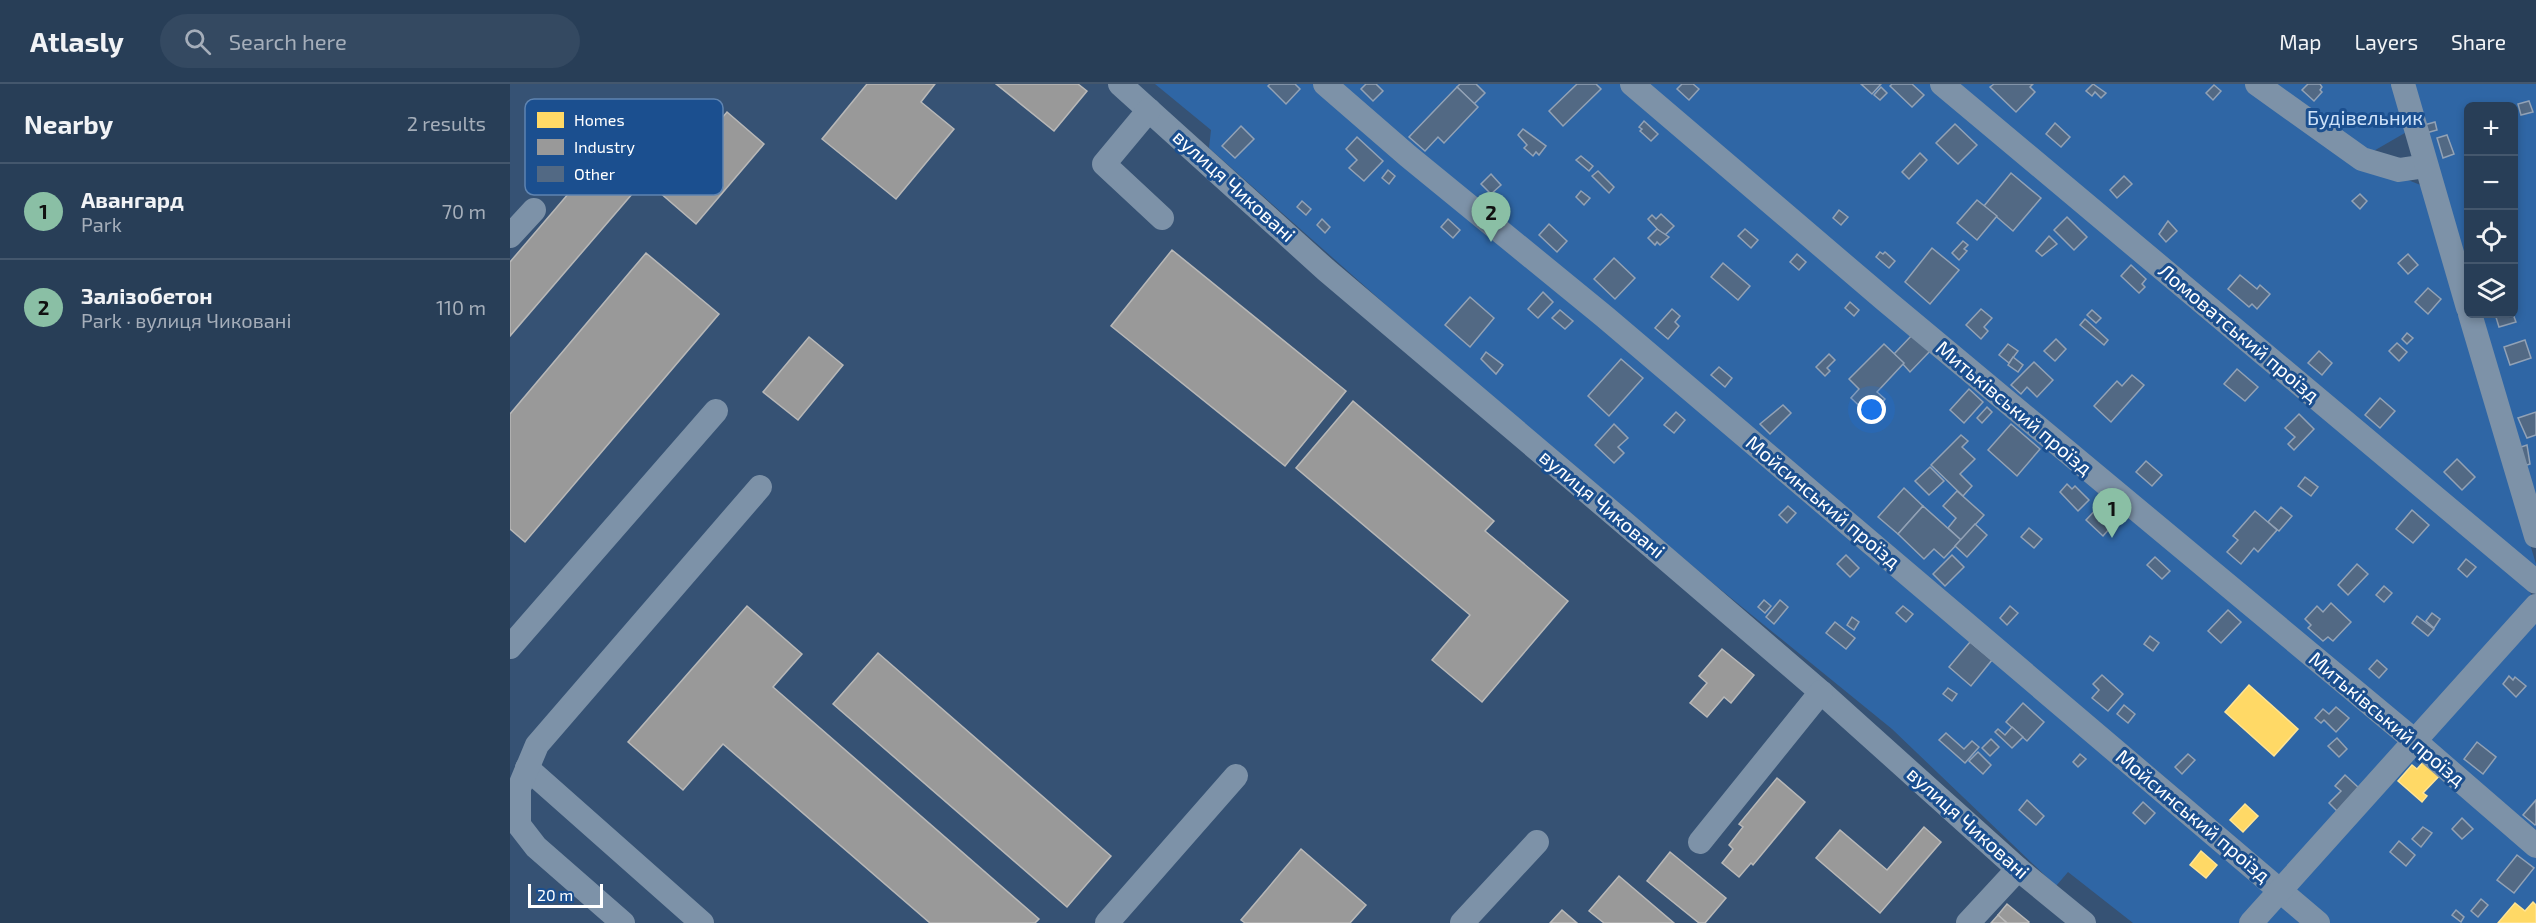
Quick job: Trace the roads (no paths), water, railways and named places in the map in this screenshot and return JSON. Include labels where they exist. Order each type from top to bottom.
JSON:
[{"type":"street","name":"вулиця Чиковані","points":[[1120,84],[1326,270],[1821,692],[2018,869],[2084,923]]},
{"type":"street","name":"Мойсинський проїзд","points":[[1325,84],[1408,156],[1605,317],[2318,923]]},
{"type":"street","name":"Митьківський проїзд","points":[[1632,84],[1884,300],[2416,742],[2536,846]]},
{"type":"street","name":"Ломоватський проїзд","points":[[1942,84],[2536,582]]},
{"type":"street","points":[[2257,84],[2362,159],[2398,170],[2426,166]]},
{"type":"street","points":[[2403,84],[2464,291]]},
{"type":"street","points":[[1149,110],[1104,164],[1162,218]]},
{"type":"street","points":[[510,236],[534,210]]},
{"type":"street","points":[[2471,318],[2536,536]]},
{"type":"street","points":[[510,647],[518,621],[716,411]]},
{"type":"street","points":[[623,923],[537,847],[519,825],[519,788],[537,745],[760,487]]},
{"type":"street","points":[[2251,923],[2536,606]]},
{"type":"street","points":[[1700,842],[1821,692]]},
{"type":"street","points":[[527,768],[702,923]]},
{"type":"street","points":[[1107,923],[1236,776]]},
{"type":"street","points":[[1461,923],[1537,842]]},
{"type":"street","points":[[1968,923],[2018,869]]},
{"type":"place","name":"Залізобетон","points":[[1491,242]]},
{"type":"place","name":"Авангард","points":[[2112,538]]},
{"type":"park label","name":"Будівельник","points":[[2365,118]]}]
